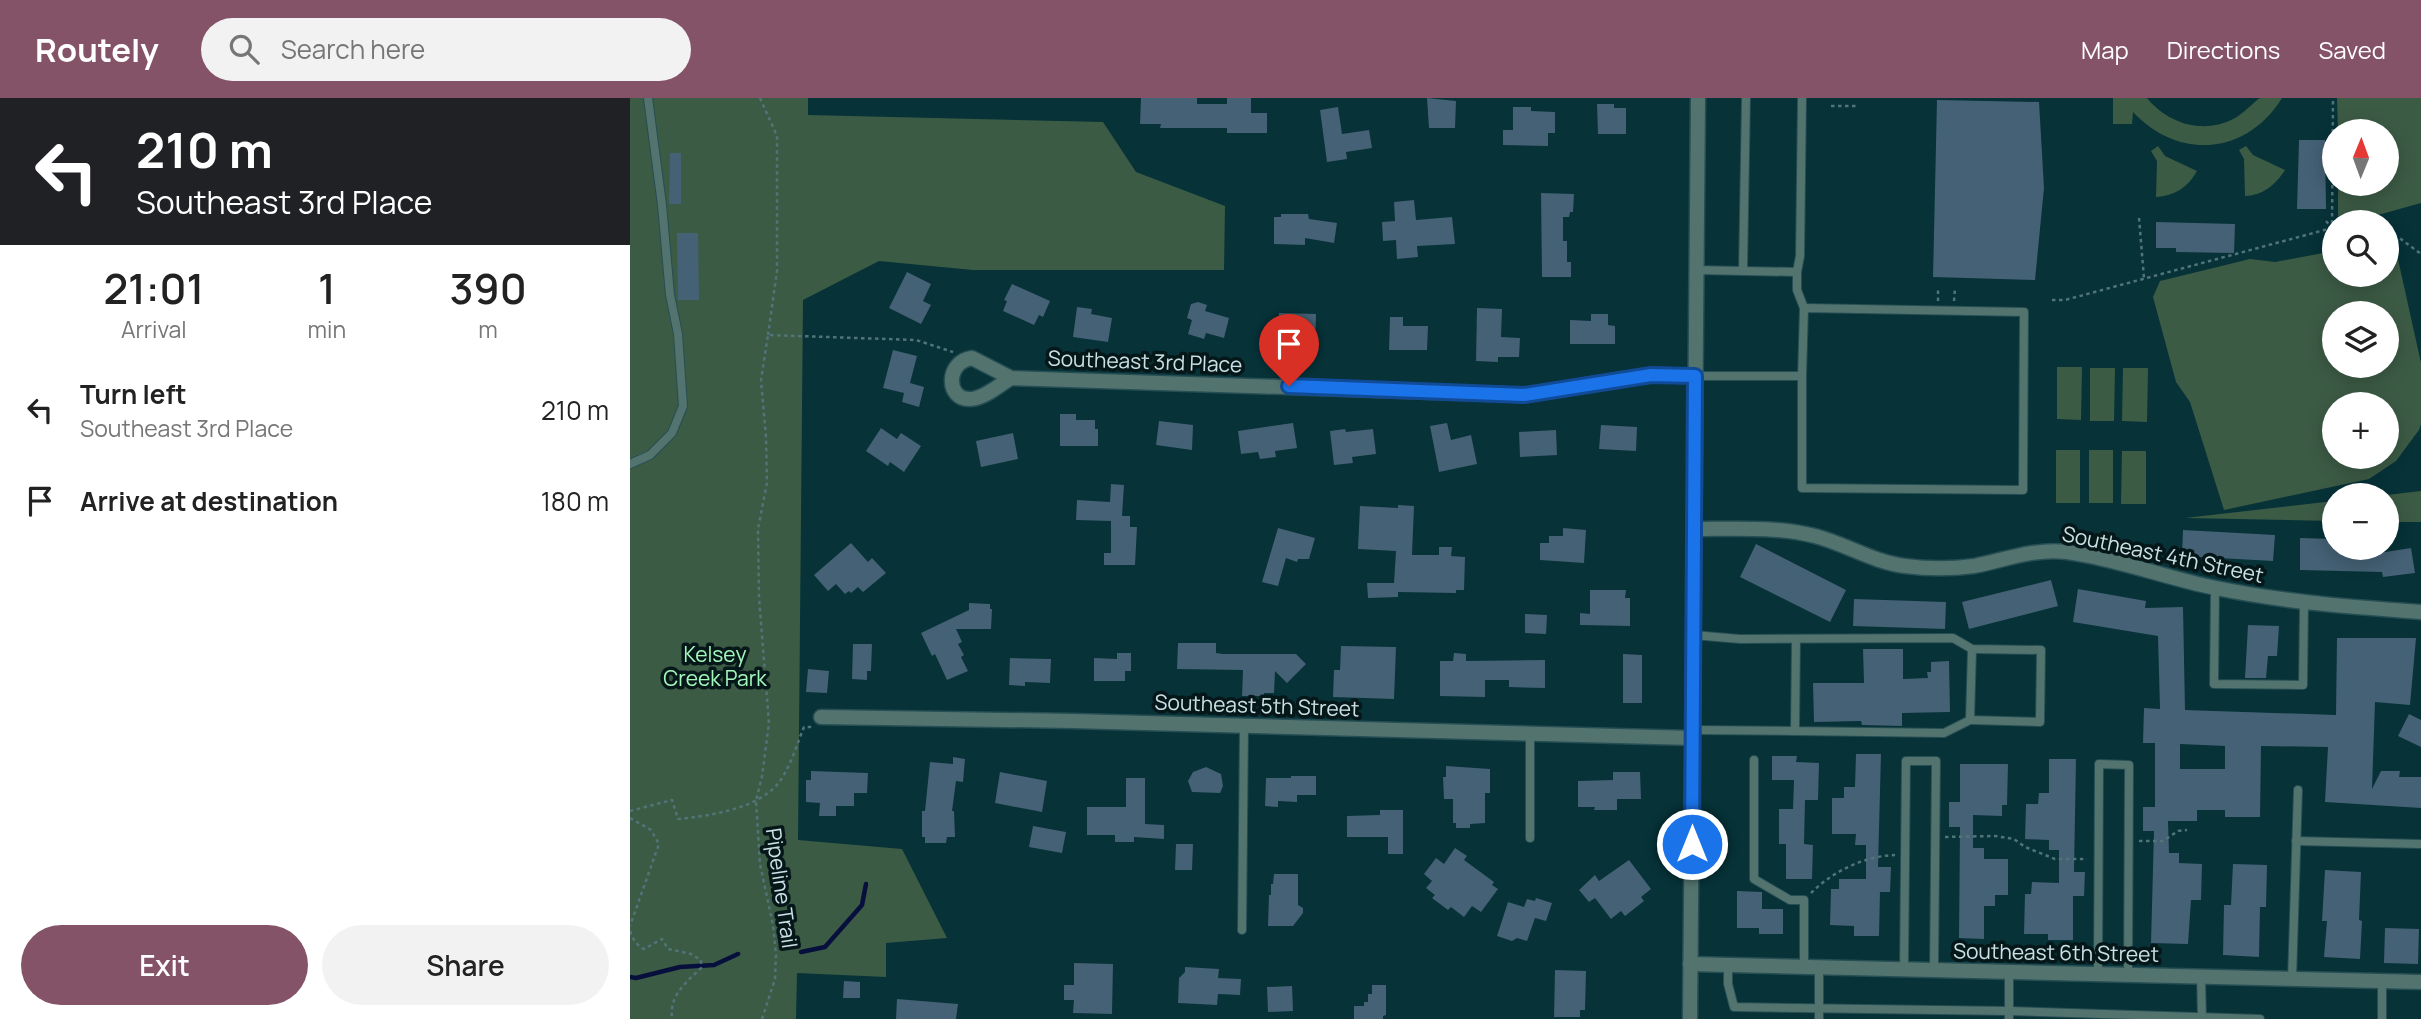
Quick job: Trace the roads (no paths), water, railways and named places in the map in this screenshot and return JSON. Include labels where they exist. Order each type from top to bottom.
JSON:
[{"type":"street","points":[[1690,1019],[1698,98]]},
{"type":"street","name":"Southeast 3rd Place","points":[[1011,377],[1524,395],[1651,375],[1695,376]]},
{"type":"street","name":"Southeast 4th Street","points":[[1694,529],[1771,529],[1795,532],[1817,536],[1878,560],[1904,566],[1973,566],[2026,553],[2066,552],[2216,588],[2304,603],[2421,612]]},
{"type":"street","name":"Southeast 5th Street","points":[[821,717],[1244,725],[1531,734],[1692,734]]},
{"type":"street","name":"Southeast 6th Street","points":[[1690,964],[2421,982]]},
{"type":"lane","points":[[630,464],[650,455],[672,433],[683,407],[678,334],[670,295],[666,240],[648,98]]},
{"type":"lane","points":[[1743,271],[1746,98]]},
{"type":"lane","points":[[1802,98],[1800,256],[1797,272],[1797,290],[1804,308],[1802,488],[2023,490],[2024,312],[1804,308]]},
{"type":"lane","points":[[1696,270],[1797,272]]},
{"type":"lane","points":[[1695,376],[1802,376]]},
{"type":"lane","points":[[2216,588],[2214,684],[2303,685],[2304,603]]},
{"type":"lane","points":[[1692,734],[1795,731],[1944,733],[1970,720],[2040,722],[2041,650],[1972,649],[1953,638],[1740,639],[1693,635]]},
{"type":"lane","points":[[1795,731],[1796,639]]},
{"type":"lane","points":[[1970,720],[1972,649]]},
{"type":"lane","points":[[1242,930],[1244,725]]},
{"type":"lane","points":[[1530,838],[1531,734]]},
{"type":"lane","points":[[1754,760],[1754,879],[1790,900],[1804,900],[1819,1019]]},
{"type":"lane","points":[[1903,969],[1906,761],[1936,761],[1934,970]]},
{"type":"lane","points":[[2098,974],[2099,764],[2129,765],[2128,974]]},
{"type":"lane","points":[[2292,979],[2298,790]]},
{"type":"lane","points":[[2296,841],[2421,844]]},
{"type":"lane","points":[[1728,965],[1728,984],[1734,1007],[2260,1019]]},
{"type":"lane","points":[[2009,972],[2009,1015]]},
{"type":"lane","points":[[2201,976],[2202,1018]]},
{"type":"lane","points":[[2382,981],[2382,1019]]},
{"type":"waterway","points":[[801,952],[825,947],[862,905],[866,884]]},
{"type":"waterway","points":[[630,977],[636,978],[680,967],[714,965],[738,954]]},
{"type":"park label","name":"Kelsey Creek Park","points":[[715,666]]}]
